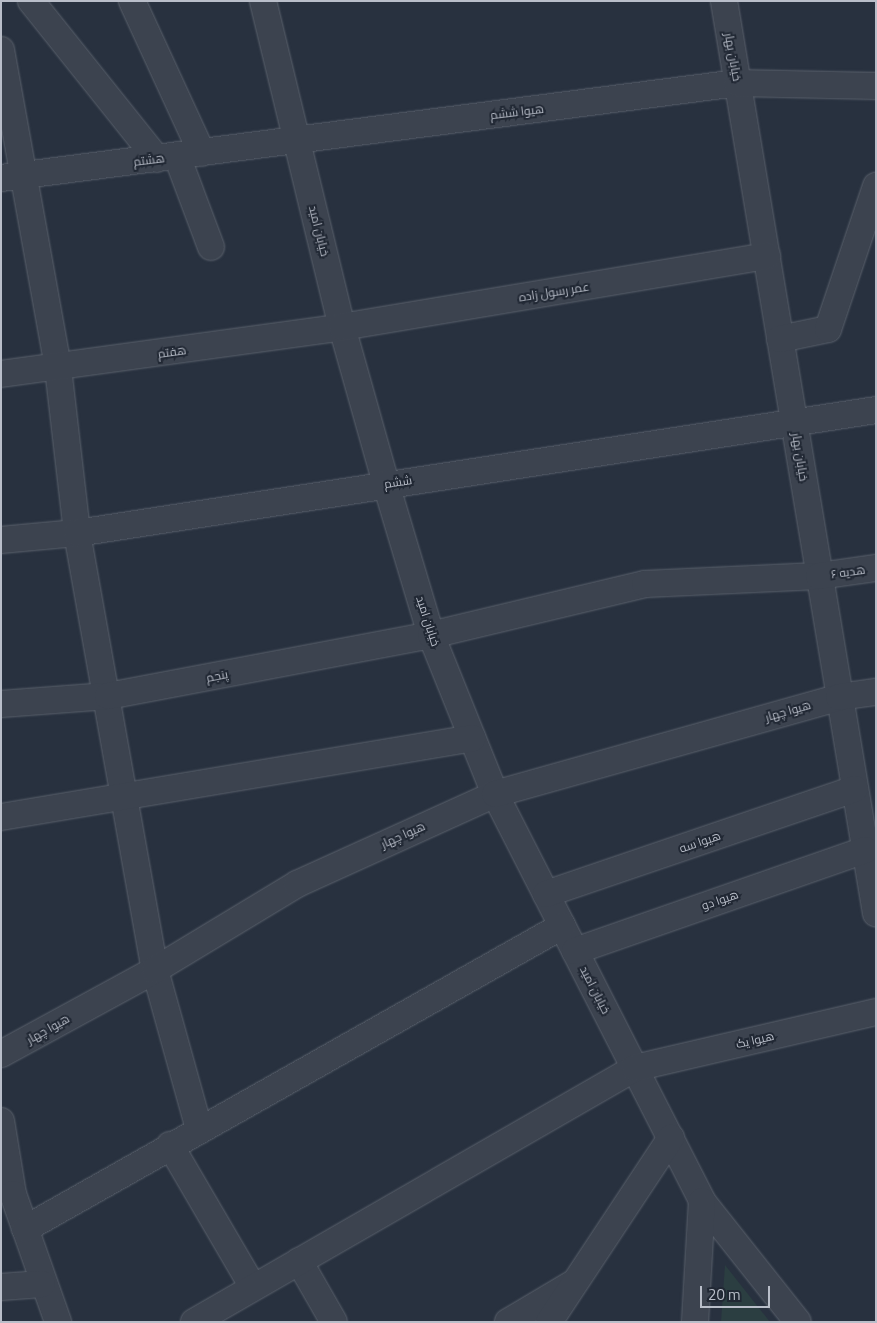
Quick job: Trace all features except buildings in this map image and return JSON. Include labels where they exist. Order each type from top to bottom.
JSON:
[{"type":"street","points":[[31,1],[179,156]]},
{"type":"street","points":[[132,1],[179,156],[212,247]]},
{"type":"street","name":"خیابان بهار","points":[[724,1],[855,790],[868,818],[865,850],[876,913]]},
{"type":"street","name":"خیابان امید","points":[[267,2],[297,141],[342,327],[431,635],[472,738],[495,794],[702,1201],[798,1322]]},
{"type":"street","points":[[1,50],[11,177],[58,368],[77,533],[108,696],[155,970],[199,1128]]},
{"type":"street","name":"هیوا ششم","points":[[297,141],[737,84],[876,86]]},
{"type":"street","name":"هشتم","points":[[11,177],[297,141]]},
{"type":"street","points":[[780,339],[828,329],[869,220],[876,186]]},
{"type":"street","name":"عمر رسول زاده","points":[[342,327],[767,256]]},
{"type":"street","name":"هفتم","points":[[1,374],[58,368],[342,327]]},
{"type":"street","name":"ششم","points":[[1,540],[77,533],[794,421],[876,410]]},
{"type":"street","name":"هدیه ۶","points":[[431,635],[645,584],[819,576],[876,568]]},
{"type":"street","name":"پنجم","points":[[1,704],[108,696],[431,635]]},
{"type":"street","name":"هیوا چهار","points":[[1,1054],[155,970],[297,884],[495,794],[839,697],[876,692]]},
{"type":"street","points":[[1,817],[124,794],[472,738]]},
{"type":"street","name":"هیوا سه","points":[[546,894],[855,790]]},
{"type":"street","name":"هیوا دو","points":[[575,951],[865,850]]},
{"type":"street","points":[[25,1229],[199,1128],[562,926]]},
{"type":"street","name":"هیوا یک","points":[[194,1322],[635,1068],[876,1012]]},
{"type":"street","points":[[1,1121],[7,1194],[25,1229],[42,1284],[58,1322]]},
{"type":"street","points":[[550,1322],[671,1138]]},
{"type":"street","points":[[170,1145],[253,1288]]},
{"type":"street","points":[[695,1322],[702,1201]]},
{"type":"street","points":[[299,1261],[334,1322]]},
{"type":"street","points":[[508,1322],[576,1281]]},
{"type":"street","points":[[1,1287],[42,1284]]},
{"type":"shaded area","points":[[725,1265],[770,1322],[721,1322]]}]
